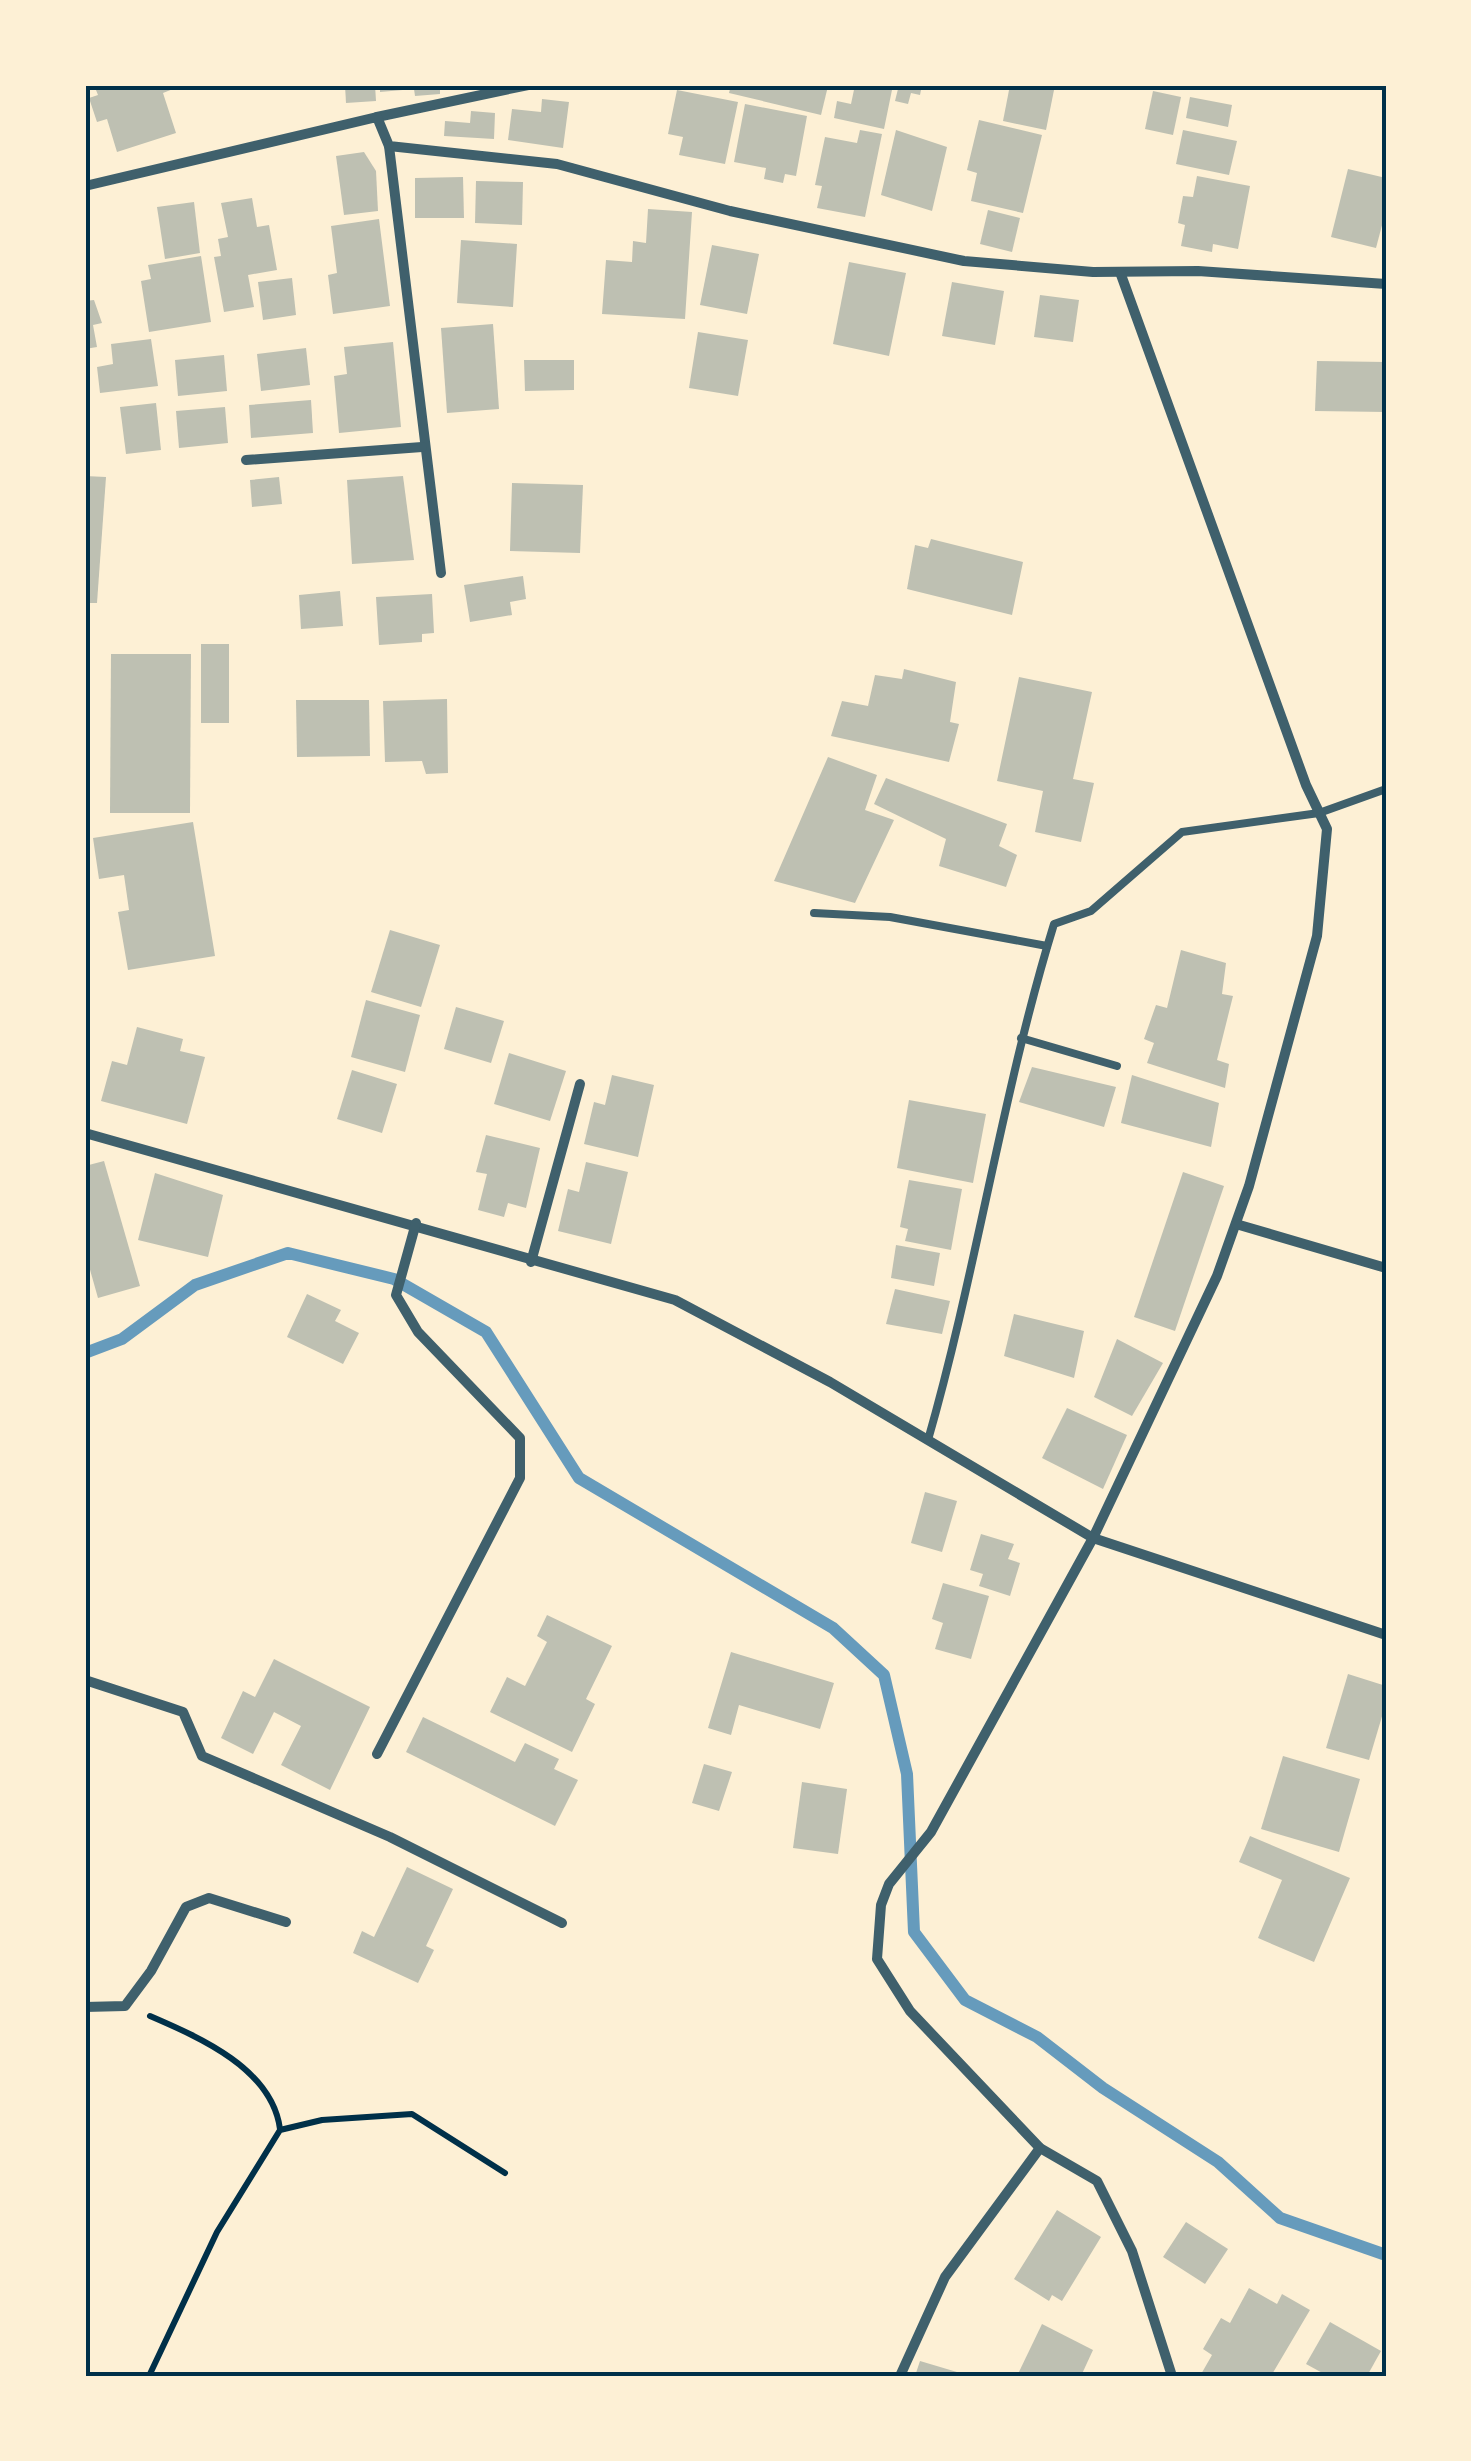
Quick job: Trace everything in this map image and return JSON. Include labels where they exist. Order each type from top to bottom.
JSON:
[{"type":"street","points":[[85,186],[528,85]]},
{"type":"street","points":[[377,117],[389,146],[440,573]]},
{"type":"street","points":[[389,146],[557,164],[730,211],[964,261],[1386,284]]},
{"type":"street","points":[[1120,272],[1327,829],[1317,936],[1236,1224],[1216,1276],[1093,1538],[931,1832],[889,1884],[882,1905],[877,1960],[910,2011],[1040,2148],[1097,2181],[1132,2251],[1172,2376]]},
{"type":"street","points":[[246,460],[422,447]]},
{"type":"street","points":[[531,1262],[580,1084]]},
{"type":"street","points":[[85,1133],[416,1223],[531,1262],[676,1300],[928,1440],[1093,1538],[1386,1635]]},
{"type":"street","points":[[377,1754],[520,1478],[520,1438],[418,1332],[396,1295],[416,1223]]},
{"type":"street","points":[[1236,1224],[1386,1268]]},
{"type":"street","points":[[85,1680],[183,1712],[202,1756],[390,1837],[562,1923]]},
{"type":"street","points":[[85,2007],[125,2006],[151,1972],[186,1907],[208,1898],[286,1922]]},
{"type":"street","points":[[900,2376],[945,2278],[1040,2148]]},
{"type":"lane","points":[[928,1440],[987,1201],[1021,1038],[1054,924],[1090,911],[1182,832],[1319,813],[1386,789]]},
{"type":"lane","points":[[814,913],[890,917],[1047,946]]},
{"type":"lane","points":[[1021,1038],[1116,1066]]},
{"type":"path","points":[[125,2006],[177,2028],[250,2072],[276,2103],[280,2130],[217,2232],[149,2376]]},
{"type":"path","points":[[280,2130],[322,2120],[412,2114],[506,2173]]},
{"type":"building","points":[[94,85],[183,85],[163,93],[176,133],[117,152],[107,119],[97,122],[89,98],[98,95]]},
{"type":"building","points":[[345,85],[375,85],[376,101],[346,103]]},
{"type":"building","points":[[380,85],[440,85],[440,94],[415,96],[414,89],[380,92]]},
{"type":"building","points":[[731,85],[828,86],[821,115],[729,93]]},
{"type":"building","points":[[855,85],[893,85],[884,129],[834,118],[837,101],[851,104]]},
{"type":"building","points":[[899,85],[922,85],[920,95],[911,93],[908,104],[895,101]]},
{"type":"building","points":[[1010,85],[1055,85],[1046,130],[1003,121]]},
{"type":"building","points":[[677,90],[738,102],[725,164],[679,155],[683,137],[668,134]]},
{"type":"building","points":[[1153,91],[1181,97],[1173,135],[1145,129]]},
{"type":"building","points":[[1190,97],[1232,105],[1228,127],[1186,118]]},
{"type":"building","points":[[542,99],[569,102],[563,148],[508,140],[512,109],[541,112]]},
{"type":"building","points":[[745,104],[807,116],[796,176],[785,174],[783,183],[764,179],[766,168],[734,162]]},
{"type":"building","points":[[471,111],[495,113],[494,139],[444,136],[445,121],[470,123]]},
{"type":"building","points":[[979,120],[1042,135],[1023,213],[971,201],[977,173],[967,170]]},
{"type":"building","points":[[860,130],[882,134],[865,217],[817,208],[822,186],[815,185],[825,137],[857,143]]},
{"type":"building","points":[[896,130],[947,147],[932,211],[881,195]]},
{"type":"building","points":[[1183,130],[1237,141],[1229,175],[1176,164]]},
{"type":"building","points":[[364,152],[376,171],[378,211],[344,215],[336,156]]},
{"type":"building","points":[[1348,169],[1386,178],[1386,210],[1376,248],[1331,237]]},
{"type":"building","points":[[1197,176],[1250,186],[1238,249],[1213,244],[1212,252],[1181,246],[1185,225],[1178,223],[1183,196],[1193,197]]},
{"type":"building","points":[[463,177],[464,218],[415,218],[415,178]]},
{"type":"building","points":[[476,181],[523,182],[522,225],[475,223]]},
{"type":"building","points":[[252,198],[257,227],[269,225],[277,270],[248,275],[254,307],[224,312],[214,257],[221,256],[218,239],[228,237],[221,203]]},
{"type":"building","points":[[194,202],[200,253],[165,259],[157,207]]},
{"type":"building","points":[[648,209],[692,212],[685,319],[602,314],[606,260],[632,262],[633,241],[646,243]]},
{"type":"building","points":[[988,210],[1020,218],[1012,252],[980,244]]},
{"type":"building","points":[[379,219],[390,306],[333,314],[328,275],[337,273],[331,226]]},
{"type":"building","points":[[461,240],[517,244],[513,307],[457,303]]},
{"type":"building","points":[[712,245],[759,254],[747,314],[700,305]]},
{"type":"building","points":[[201,256],[211,322],[149,332],[141,281],[151,279],[148,265]]},
{"type":"building","points":[[849,262],[906,273],[889,356],[833,344]]},
{"type":"building","points":[[292,278],[296,315],[263,320],[258,282]]},
{"type":"building","points":[[952,282],[1004,291],[995,345],[942,336]]},
{"type":"building","points":[[1040,295],[1079,300],[1073,342],[1034,337]]},
{"type":"building","points":[[94,300],[102,323],[93,325],[97,347],[85,349],[85,301]]},
{"type":"building","points":[[493,324],[499,409],[447,413],[441,328]]},
{"type":"building","points":[[698,332],[748,340],[738,396],[689,388]]},
{"type":"building","points":[[151,339],[158,386],[100,393],[97,367],[113,364],[111,344]]},
{"type":"building","points":[[393,342],[401,427],[339,433],[334,376],[347,374],[344,347]]},
{"type":"building","points":[[306,348],[310,385],[261,391],[257,354]]},
{"type":"building","points":[[224,355],[227,391],[178,396],[175,360]]},
{"type":"building","points":[[524,360],[574,360],[574,390],[525,391]]},
{"type":"building","points":[[1317,361],[1386,362],[1386,412],[1315,411]]},
{"type":"building","points":[[311,400],[313,433],[251,438],[249,405]]},
{"type":"building","points":[[156,403],[161,450],[126,454],[120,407]]},
{"type":"building","points":[[225,407],[228,443],[179,448],[176,411]]},
{"type":"building","points":[[85,476],[106,477],[97,603],[85,603]]},
{"type":"building","points":[[403,476],[414,560],[352,564],[347,480]]},
{"type":"building","points":[[279,477],[282,504],[252,507],[250,480]]},
{"type":"building","points":[[512,483],[583,485],[580,553],[510,551]]},
{"type":"building","points":[[931,539],[1023,562],[1012,615],[907,589],[915,545],[928,548]]},
{"type":"building","points":[[523,576],[526,599],[510,602],[512,615],[470,622],[464,585]]},
{"type":"building","points":[[340,591],[343,626],[301,629],[299,595]]},
{"type":"building","points":[[432,594],[434,633],[422,634],[422,642],[379,645],[376,597]]},
{"type":"building","points":[[201,644],[229,644],[229,723],[201,723]]},
{"type":"building","points":[[111,654],[191,654],[190,813],[110,813]]},
{"type":"building","points":[[904,669],[956,682],[950,722],[959,724],[949,762],[831,736],[842,701],[868,706],[875,675],[902,679]]},
{"type":"building","points":[[1019,677],[1092,692],[1073,779],[1094,783],[1081,842],[1035,832],[1043,791],[997,781]]},
{"type":"building","points":[[447,699],[448,773],[426,774],[422,761],[385,762],[383,701]]},
{"type":"building","points":[[296,700],[369,700],[370,756],[297,757]]},
{"type":"building","points":[[828,757],[877,775],[865,810],[894,820],[855,903],[774,881]]},
{"type":"building","points":[[886,778],[1007,824],[999,846],[1017,855],[1006,887],[939,866],[946,839],[874,804]]},
{"type":"building","points":[[193,822],[215,956],[128,970],[118,912],[129,910],[124,875],[99,879],[93,838]]},
{"type":"building","points":[[390,930],[440,945],[421,1007],[371,992]]},
{"type":"building","points":[[1181,950],[1226,963],[1222,994],[1233,996],[1217,1060],[1229,1064],[1225,1088],[1147,1063],[1154,1043],[1144,1039],[1156,1005],[1167,1008]]},
{"type":"building","points":[[366,1000],[420,1015],[405,1072],[351,1057]]},
{"type":"building","points":[[456,1007],[504,1021],[491,1063],[444,1049]]},
{"type":"building","points":[[137,1027],[183,1039],[180,1051],[205,1057],[187,1124],[101,1101],[112,1061],[127,1065]]},
{"type":"building","points":[[509,1053],[566,1071],[550,1121],[494,1104]]},
{"type":"building","points":[[1032,1067],[1116,1087],[1104,1127],[1019,1102]]},
{"type":"building","points":[[352,1070],[397,1084],[382,1133],[337,1119]]},
{"type":"building","points":[[612,1075],[654,1085],[638,1157],[584,1144],[594,1102],[605,1105]]},
{"type":"building","points":[[1132,1075],[1219,1103],[1211,1147],[1121,1123]]},
{"type":"building","points":[[909,1100],[986,1114],[973,1183],[897,1168]]},
{"type":"building","points":[[486,1135],[540,1148],[526,1208],[508,1203],[504,1217],[478,1210],[487,1174],[476,1172]]},
{"type":"building","points":[[104,1161],[140,1286],[98,1298],[85,1252],[85,1166]]},
{"type":"building","points":[[586,1162],[628,1172],[611,1244],[558,1231],[568,1189],[579,1192]]},
{"type":"building","points":[[1183,1172],[1224,1186],[1175,1331],[1134,1317]]},
{"type":"building","points":[[155,1173],[223,1195],[208,1257],[138,1240]]},
{"type":"building","points":[[909,1180],[962,1189],[951,1250],[905,1241],[908,1229],[900,1227]]},
{"type":"building","points":[[896,1245],[940,1253],[934,1286],[891,1278]]},
{"type":"building","points":[[895,1289],[950,1301],[942,1334],[886,1324]]},
{"type":"building","points":[[307,1294],[341,1310],[335,1321],[359,1333],[343,1364],[287,1337]]},
{"type":"building","points":[[1014,1314],[1084,1331],[1074,1378],[1004,1356]]},
{"type":"building","points":[[1117,1339],[1163,1363],[1132,1416],[1094,1397]]},
{"type":"building","points":[[1067,1408],[1127,1435],[1103,1489],[1042,1458]]},
{"type":"building","points":[[925,1492],[957,1501],[942,1552],[911,1543]]},
{"type":"building","points":[[981,1534],[1014,1544],[1008,1559],[1020,1563],[1010,1596],[979,1586],[983,1574],[970,1570]]},
{"type":"building","points":[[943,1583],[989,1596],[971,1659],[935,1649],[943,1623],[932,1619]]},
{"type":"building","points":[[547,1615],[612,1646],[586,1699],[595,1704],[572,1752],[490,1712],[507,1677],[525,1686],[547,1642],[537,1636]]},
{"type":"building","points":[[731,1652],[834,1683],[820,1729],[739,1705],[731,1735],[708,1728]]},
{"type":"building","points":[[274,1659],[370,1707],[330,1790],[281,1765],[301,1726],[274,1712],[253,1754],[221,1738],[243,1691],[255,1697]]},
{"type":"building","points":[[1348,1674],[1386,1686],[1386,1703],[1369,1760],[1326,1748]]},
{"type":"building","points":[[423,1717],[515,1762],[525,1743],[559,1759],[554,1769],[578,1780],[555,1826],[406,1752]]},
{"type":"building","points":[[1283,1756],[1360,1779],[1339,1852],[1261,1829]]},
{"type":"building","points":[[704,1764],[732,1772],[719,1811],[692,1803]]},
{"type":"building","points":[[802,1782],[847,1789],[838,1854],[793,1848]]},
{"type":"building","points":[[1250,1836],[1350,1878],[1314,1962],[1258,1938],[1282,1880],[1239,1862]]},
{"type":"building","points":[[407,1867],[453,1889],[426,1946],[434,1950],[418,1983],[353,1953],[362,1931],[374,1937]]},
{"type":"building","points":[[1057,2210],[1101,2237],[1062,2301],[1052,2295],[1049,2301],[1014,2279]]},
{"type":"building","points":[[1186,2222],[1228,2249],[1205,2284],[1163,2257]]},
{"type":"building","points":[[1249,2288],[1277,2304],[1282,2294],[1310,2310],[1271,2376],[1200,2376],[1212,2355],[1203,2349],[1221,2318],[1230,2323]]},
{"type":"building","points":[[1330,2322],[1381,2351],[1367,2376],[1328,2376],[1306,2364]]},
{"type":"building","points":[[1042,2324],[1093,2350],[1081,2376],[1017,2376]]},
{"type":"building","points":[[920,2361],[967,2375],[967,2376],[915,2376]]},
{"type":"waterway","points":[[85,1353],[122,1339],[195,1285],[288,1253],[394,1279],[486,1332],[579,1478],[833,1628],[884,1675],[907,1774],[914,1932],[965,2000],[1037,2037],[1103,2088],[1218,2162],[1280,2218],[1386,2255]]}]
